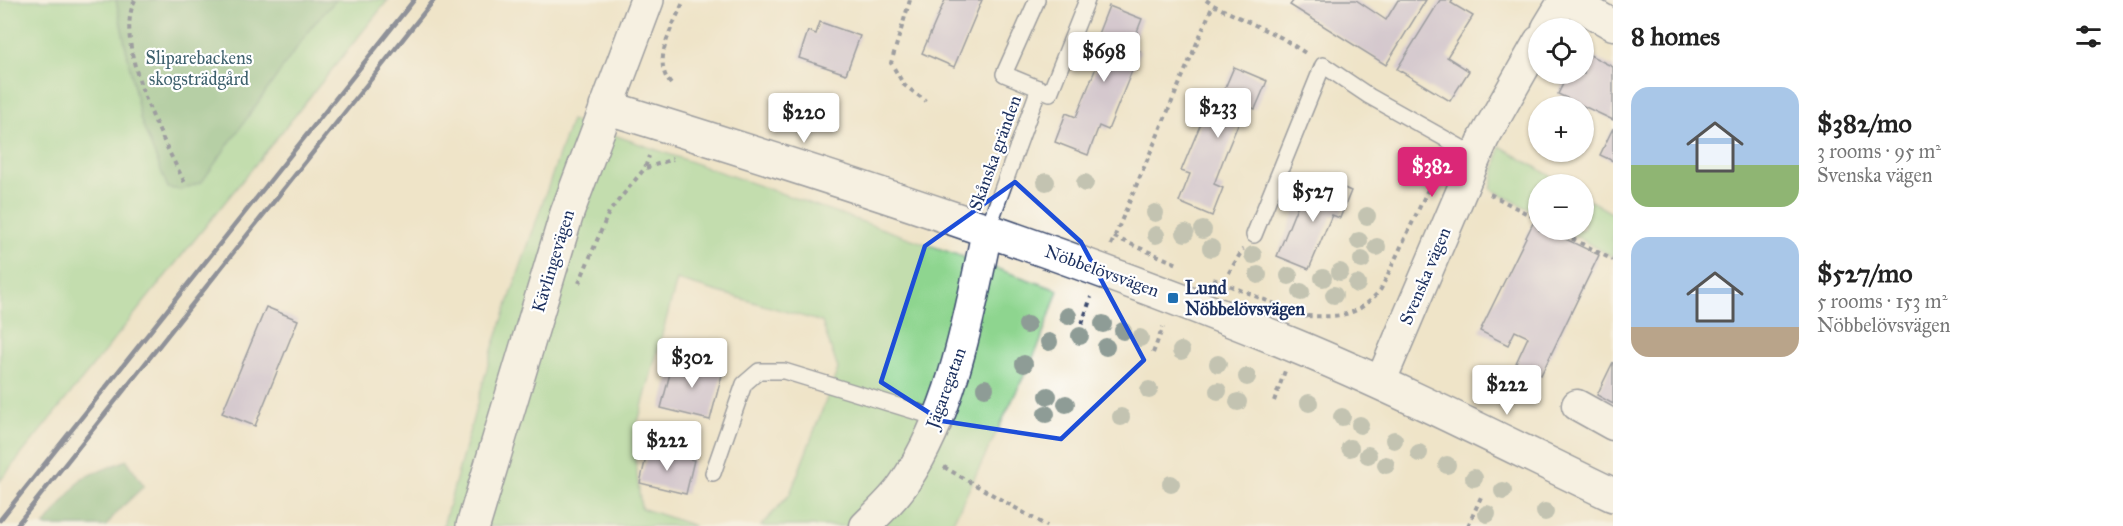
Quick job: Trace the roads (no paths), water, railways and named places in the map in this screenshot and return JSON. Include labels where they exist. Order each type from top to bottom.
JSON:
[{"type":"street","name":"Kävlingevägen","points":[[473,526],[567,213],[647,0]]},
{"type":"street","points":[[1553,18],[1564,0]]},
{"type":"street","points":[[1570,0],[1613,25]]},
{"type":"street","name":"Svenska vägen","points":[[1380,383],[1464,160],[1495,115],[1528,60]]},
{"type":"street","name":"Nöbbelövsvägen","points":[[606,107],[1101,269],[1295,346],[1380,383],[1613,495]]},
{"type":"street","name":"Jägaregatan","points":[[865,526],[904,484],[922,454],[937,418],[964,340],[987,231]]},
{"type":"street","points":[[1576,405],[1613,425]]},
{"type":"lane","name":"Skånska gränden","points":[[1037,0],[1004,74],[1050,93],[1087,0]]},
{"type":"lane","points":[[1254,235],[1323,65],[1464,160]]},
{"type":"lane","name":"Skånska gränden","points":[[987,231],[1039,88]]},
{"type":"lane","points":[[714,473],[744,384],[759,372],[784,371],[937,418]]},
{"type":"railway","points":[[0,520],[414,0]]},
{"type":"railway","points":[[16,526],[434,0]]},
{"type":"place","name":"Lund Nöbbelövsvägen","points":[[1173,298]]},
{"type":"park label","name":"Sliparebackens skogsträdgård","points":[[199,68]]}]
